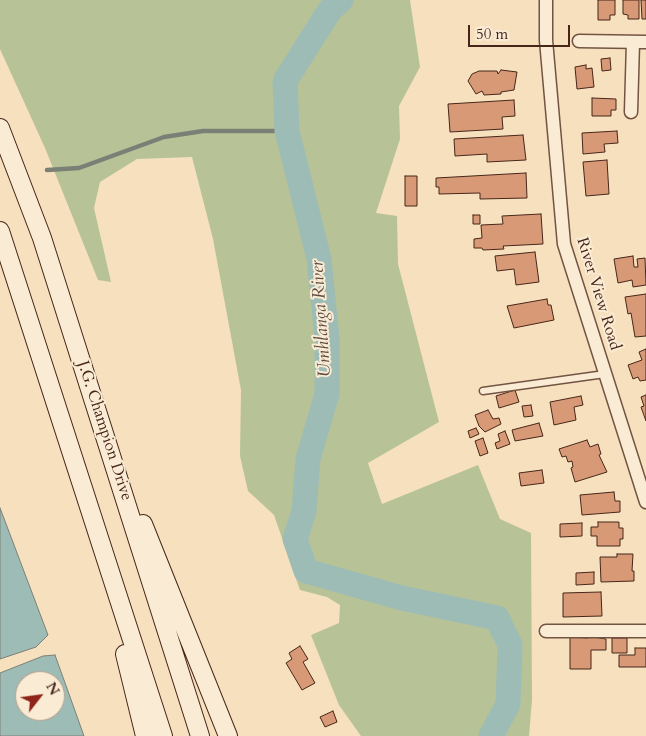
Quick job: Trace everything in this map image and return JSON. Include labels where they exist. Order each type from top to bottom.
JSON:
[{"type":"street","name":"River View Road","points":[[546,0],[546,40],[564,244],[646,502]]},
{"type":"street","points":[[579,42],[640,42],[631,112]]},
{"type":"street","name":"J.G. Champion Drive","points":[[0,128],[42,238],[200,736]]},
{"type":"street","points":[[0,231],[163,736]]},
{"type":"street","points":[[122,490],[146,529],[157,554],[228,736]]},
{"type":"street","points":[[116,594],[119,631],[145,736]]},
{"type":"street","points":[[546,631],[646,631]]},
{"type":"lane","points":[[483,391],[605,374]]},
{"type":"green space","points":[[0,0],[410,0],[420,67],[399,106],[400,139],[376,213],[397,216],[398,264],[439,422],[368,463],[382,504],[478,465],[500,519],[531,533],[532,700],[529,736],[361,736],[339,705],[311,635],[339,623],[340,605],[327,597],[300,590],[274,515],[248,491],[240,456],[241,390],[213,239],[192,157],[137,159],[100,182],[94,208],[111,282],[98,280],[45,148],[0,49]]},
{"type":"water","points":[[0,508],[48,635],[36,647],[0,659]]},
{"type":"water","points":[[55,655],[61,671],[15,671],[15,721],[65,721],[65,683],[84,736],[0,736],[0,673],[43,656]]},
{"type":"building","points":[[598,0],[615,0],[615,15],[610,15],[610,20],[598,20]]},
{"type":"building","points":[[623,0],[639,0],[639,19],[628,19],[628,15],[623,14]]},
{"type":"building","points":[[641,0],[646,0],[646,19],[642,19]]},
{"type":"building","points":[[610,58],[611,70],[602,71],[601,59]]},
{"type":"building","points":[[586,65],[586,69],[592,68],[594,87],[577,89],[575,67]]},
{"type":"building","points":[[501,70],[517,72],[514,90],[501,92],[501,94],[484,95],[482,91],[476,94],[468,81],[472,74],[479,71],[497,71],[498,74]]},
{"type":"building","points":[[592,98],[616,99],[616,110],[611,110],[611,116],[592,116]]},
{"type":"building","points":[[514,100],[515,116],[502,117],[503,129],[450,132],[448,104]]},
{"type":"building","points":[[617,131],[618,143],[604,144],[605,152],[583,154],[582,133]]},
{"type":"building","points":[[523,135],[526,160],[487,162],[487,154],[455,156],[454,139]]},
{"type":"building","points":[[607,160],[609,194],[586,196],[583,162]]},
{"type":"building","points":[[526,173],[527,198],[480,199],[480,193],[439,194],[439,187],[436,187],[436,178]]},
{"type":"building","points":[[405,176],[417,176],[417,206],[405,206]]},
{"type":"building","points":[[541,214],[543,244],[503,246],[504,249],[483,250],[482,248],[474,248],[474,239],[482,238],[481,225],[503,224],[502,216]]},
{"type":"building","points":[[473,215],[480,215],[480,224],[473,224]]},
{"type":"building","points":[[535,252],[539,282],[516,285],[514,269],[497,271],[495,256]]},
{"type":"building","points":[[633,256],[634,267],[638,267],[637,259],[645,258],[646,285],[633,287],[632,280],[618,283],[614,259]]},
{"type":"building","points":[[646,294],[646,336],[635,337],[631,313],[628,314],[625,297]]},
{"type":"building","points":[[547,299],[548,305],[551,305],[554,320],[514,328],[507,306]]},
{"type":"building","points":[[646,349],[646,380],[640,381],[638,377],[633,379],[628,365],[642,360],[639,352]]},
{"type":"building","points":[[515,390],[519,402],[499,408],[496,396]]},
{"type":"building","points":[[646,395],[646,421],[641,407],[644,406],[641,397]]},
{"type":"building","points":[[581,396],[583,405],[574,407],[576,420],[554,425],[550,402]]},
{"type":"building","points":[[531,405],[533,416],[524,417],[522,406]]},
{"type":"building","points":[[488,410],[493,419],[499,418],[501,424],[485,432],[479,426],[475,415]]},
{"type":"building","points":[[539,423],[543,436],[515,441],[512,430]]},
{"type":"building","points":[[476,428],[479,434],[470,438],[468,431]]},
{"type":"building","points":[[505,431],[510,444],[497,449],[495,443],[500,441],[498,434]]},
{"type":"building","points":[[483,438],[488,453],[480,456],[475,441]]},
{"type":"building","points":[[587,440],[590,447],[598,444],[601,454],[599,455],[607,472],[575,482],[571,468],[573,467],[572,461],[568,462],[566,456],[562,457],[559,449]]},
{"type":"building","points":[[542,470],[544,483],[521,486],[519,473]]},
{"type":"building","points":[[614,492],[615,501],[620,501],[620,512],[582,515],[580,495]]},
{"type":"building","points":[[598,522],[619,522],[619,528],[623,528],[623,539],[620,539],[620,546],[597,546],[597,536],[591,536],[591,527],[598,527]]},
{"type":"building","points":[[582,523],[582,536],[560,537],[560,524]]},
{"type":"building","points":[[617,554],[633,554],[632,571],[634,571],[634,581],[601,582],[600,557],[617,557]]},
{"type":"building","points":[[594,572],[594,584],[576,585],[576,573]]},
{"type":"building","points":[[601,592],[602,616],[563,617],[563,593]]},
{"type":"building","points":[[588,636],[606,639],[606,650],[591,650],[591,669],[570,669],[570,637],[588,638]]},
{"type":"building","points":[[612,638],[627,638],[627,653],[612,653]]},
{"type":"building","points":[[300,646],[308,659],[303,662],[315,683],[302,690],[286,663],[292,659],[289,653]]},
{"type":"building","points":[[635,648],[646,648],[646,667],[619,667],[619,655],[635,655]]},
{"type":"building","points":[[333,711],[337,722],[325,727],[320,717]]},
{"type":"waterway","name":"Umhlanga River","points":[[330,0],[330,10]]},
{"type":"waterway","name":"Umhlanga River","points":[[341,0],[330,10],[285,81],[287,131],[319,259],[327,338],[327,394],[308,459],[304,511],[295,539],[306,571],[402,598],[497,618],[510,645],[508,704],[491,736]]},
{"type":"waterway","points":[[47,170],[79,168],[164,137],[203,131],[287,131]]}]
